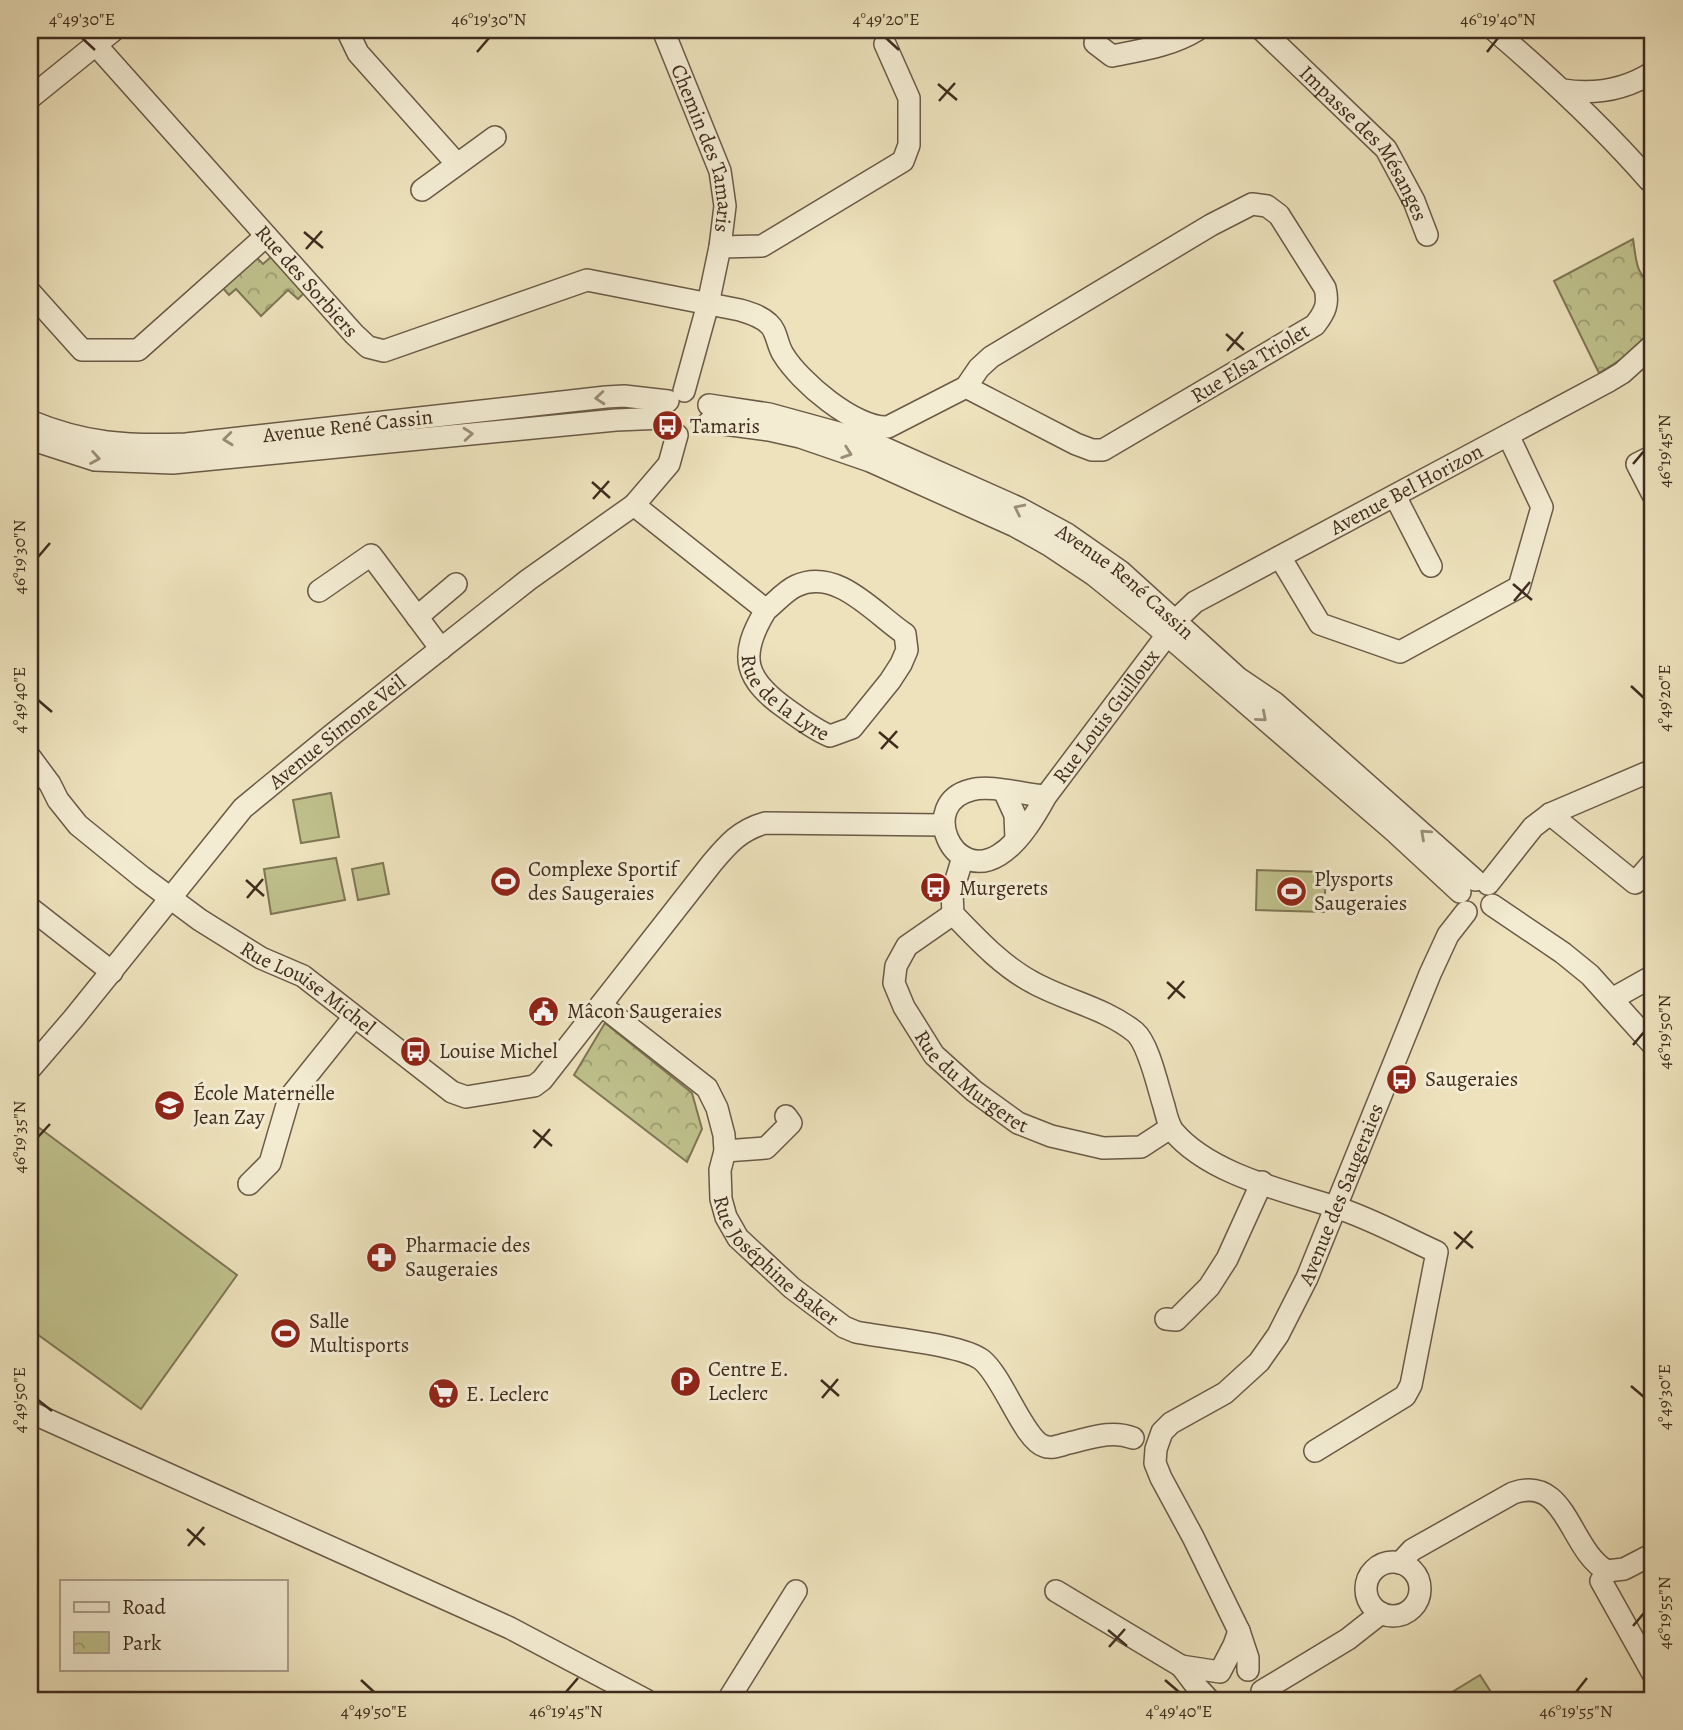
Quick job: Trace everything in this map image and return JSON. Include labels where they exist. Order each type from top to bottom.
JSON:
[{"type":"street","points":[[30,98],[114,30]]},
{"type":"street","points":[[347,30],[358,53],[457,164]]},
{"type":"street","name":"Chemin des Tamaris","points":[[663,30],[720,171],[725,206],[708,304],[672,404]]},
{"type":"street","points":[[1095,43],[1112,55],[1148,49],[1184,38],[1197,30]]},
{"type":"street","name":"Impasse des Mésanges","points":[[1262,30],[1386,149],[1414,201],[1427,235]]},
{"type":"street","points":[[1494,30],[1563,90],[1615,142],[1648,180]]},
{"type":"street","name":"Rue des Sorbiers","points":[[95,44],[368,347],[384,351],[587,280],[708,304]]},
{"type":"street","points":[[720,247],[762,246],[903,162],[909,145],[909,98],[885,44]]},
{"type":"street","points":[[1563,90],[1585,94],[1609,92],[1653,72]]},
{"type":"street","points":[[422,190],[495,137]]},
{"type":"street","name":"Rue Elsa Triolet","points":[[708,304],[740,310],[759,317],[772,326],[782,354],[805,380],[838,408],[879,428],[888,427],[966,387],[979,368],[991,357],[1211,225],[1252,204],[1267,206],[1279,215],[1325,288],[1328,302],[1324,314],[1315,325],[1103,450],[1093,450],[1076,444],[966,387]]},
{"type":"street","points":[[30,292],[82,350],[138,350],[266,236]]},
{"type":"street","name":"Avenue Bel Horizon","points":[[1172,628],[1195,602],[1622,373],[1653,345]]},
{"type":"street","points":[[698,394],[709,413],[700,434],[684,438],[671,431],[672,404],[698,394]]},
{"type":"street","name":"Avenue René Cassin","points":[[30,421],[82,439],[113,444],[186,444],[606,397],[624,396],[672,404]]},
{"type":"street","name":"Avenue René Cassin","points":[[30,439],[94,460],[173,463],[604,421],[672,404]]},
{"type":"street","name":"Avenue René Cassin","points":[[709,413],[769,414],[871,442],[1019,508],[1067,534],[1120,571],[1172,628],[1275,703],[1314,736],[1476,894],[1563,953],[1590,975],[1653,1045]]},
{"type":"street","name":"Avenue Simone Veil","points":[[30,1069],[42,1058],[243,808],[333,733],[528,580],[634,505],[670,464],[677,435]]},
{"type":"street","points":[[1280,557],[1320,624],[1400,652],[1519,587],[1542,507],[1508,435]]},
{"type":"street","points":[[1653,456],[1637,464],[1653,495]]},
{"type":"street","points":[[1395,496],[1431,566]]},
{"type":"street","name":"Rue de la Lyre","points":[[634,505],[766,610]]},
{"type":"street","points":[[319,591],[371,555],[441,649]]},
{"type":"street","name":"Rue de la Lyre","points":[[828,581],[845,588],[905,634],[907,650],[890,681],[852,728],[830,736],[819,732],[763,692],[754,678],[748,657],[753,631],[766,610],[796,586],[828,581]]},
{"type":"street","points":[[417,617],[456,584]]},
{"type":"street","name":"Rue Louis Guilloux","points":[[1016,839],[1172,628]]},
{"type":"street","name":"Rue Louise Michel","points":[[30,757],[78,825],[170,899],[261,958],[303,976],[452,1092],[466,1097],[534,1087],[727,844],[748,827],[765,822],[943,825]]},
{"type":"street","name":"Avenue des Saugeraies","points":[[1032,1438],[1043,1446],[1054,1447],[1114,1433],[1133,1438],[1140,1434],[1162,1432],[1171,1423],[1226,1393],[1259,1362],[1278,1335],[1307,1278],[1448,935],[1476,894],[1533,827],[1550,814],[1652,771]]},
{"type":"street","points":[[981,788],[1004,791],[1015,816],[1016,839],[998,856],[974,861],[963,857],[949,844],[943,825],[950,803],[969,790],[981,788]]},
{"type":"street","name":"Rue Louis Guilloux","points":[[1004,791],[1046,796]]},
{"type":"street","points":[[1550,814],[1635,883],[1653,862]]},
{"type":"street","points":[[963,857],[952,892],[953,915],[1005,963],[1032,982],[1091,1006],[1138,1035],[1170,1128],[1188,1146],[1215,1166],[1335,1207],[1437,1252],[1411,1385],[1405,1396],[1315,1451]]},
{"type":"street","points":[[30,908],[112,972]]},
{"type":"street","name":"Rue du Murgeret","points":[[953,915],[907,946],[896,967],[894,983],[904,1007],[934,1055],[974,1091],[1018,1123],[1051,1136],[1103,1147],[1141,1147],[1170,1128]]},
{"type":"street","points":[[1612,999],[1653,976]]},
{"type":"street","name":"Rue Joséphine Baker","points":[[601,1005],[707,1088],[718,1108],[724,1135],[725,1151],[720,1170],[721,1199],[726,1217],[738,1238],[792,1288],[844,1327],[887,1339],[954,1348],[979,1357],[994,1372],[1032,1438]]},
{"type":"street","points":[[249,1184],[270,1163],[289,1098],[354,1017]]},
{"type":"street","points":[[725,1151],[766,1148],[791,1122],[786,1116]]},
{"type":"street","points":[[1166,1319],[1176,1320],[1209,1287],[1227,1259],[1262,1182]]},
{"type":"street","points":[[30,1412],[509,1628],[646,1700]]},
{"type":"street","points":[[1155,1463],[1156,1449],[1162,1432]]},
{"type":"street","points":[[1133,1438],[1137,1446],[1155,1463],[1193,1537],[1239,1631],[1248,1658],[1248,1670]]},
{"type":"street","points":[[1400,1563],[1412,1550],[1513,1493],[1527,1488],[1539,1490],[1556,1502],[1590,1559],[1607,1571],[1624,1570],[1653,1554]]},
{"type":"street","points":[[1400,1563],[1409,1567],[1419,1581],[1418,1599],[1406,1612],[1398,1616],[1381,1614],[1368,1601],[1366,1584],[1375,1568],[1383,1564],[1400,1563]]},
{"type":"street","points":[[1607,1571],[1601,1581],[1653,1674]]},
{"type":"street","points":[[728,1700],[796,1591]]},
{"type":"street","points":[[1056,1591],[1181,1666],[1209,1700]]},
{"type":"street","points":[[1181,1666],[1220,1672],[1234,1667],[1248,1670],[1260,1682],[1262,1696],[1381,1614]]},
{"type":"street","points":[[1209,1700],[1210,1685],[1220,1672],[1239,1631]]},
{"type":"green space","points":[[1633,239],[1640,271],[1653,283],[1653,327],[1637,347],[1599,373],[1554,281]]},
{"type":"green space","points":[[255,256],[263,264],[271,257],[304,293],[298,299],[288,290],[261,316],[236,289],[229,295],[222,287]]},
{"type":"green space","points":[[331,793],[339,837],[301,843],[293,800]]},
{"type":"green space","points":[[336,858],[345,900],[271,914],[264,869]]},
{"type":"green space","points":[[383,863],[389,894],[358,900],[352,869]]},
{"type":"green space","name":"Plysports Saugeraies","points":[[1257,870],[1326,872],[1324,912],[1256,910]]},
{"type":"green space","points":[[605,1023],[692,1093],[702,1129],[687,1162],[574,1075]]},
{"type":"green space","points":[[30,1121],[237,1275],[141,1409],[30,1329]]},
{"type":"green space","points":[[1480,1675],[1496,1700],[1439,1700]]},
{"type":"place","name":"Tamaris","points":[[667,426]]},
{"type":"place","name":"Complexe Sportif des Saugeraies","points":[[505,881]]},
{"type":"place","name":"Murgerets","points":[[936,888]]},
{"type":"place","name":"Plysports Saugeraies","points":[[1291,891]]},
{"type":"place","name":"Mâcon Saugeraies","points":[[544,1011]]},
{"type":"place","name":"Louise Michel","points":[[416,1051]]},
{"type":"place","name":"Saugeraies","points":[[1402,1079]]},
{"type":"place","name":"École Maternelle Jean Zay","points":[[170,1105]]},
{"type":"place","name":"Pharmacie des Saugeraies","points":[[382,1257]]},
{"type":"place","name":"Salle Multisports","points":[[286,1333]]},
{"type":"place","name":"Centre E. Leclerc","points":[[685,1381]]},
{"type":"place","name":"E. Leclerc","points":[[443,1394]]}]
